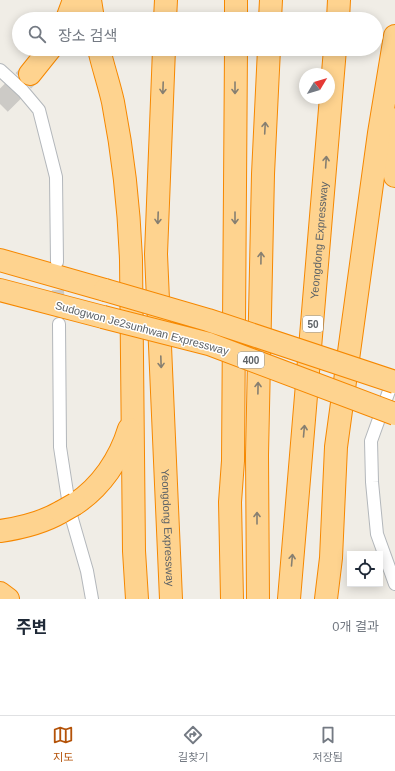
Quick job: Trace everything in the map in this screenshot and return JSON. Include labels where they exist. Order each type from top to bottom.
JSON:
[{"type":"highway","points":[[70,12],[74,0]]},
{"type":"highway","points":[[90,0],[92,12]]},
{"type":"highway","points":[[165,12],[166,0]]},
{"type":"highway","points":[[236,0],[236,12]]},
{"type":"highway","points":[[270,12],[271,0]]},
{"type":"highway","points":[[339,12],[340,0]]},
{"type":"highway","points":[[326,599],[331,558],[336,447],[379,133],[395,36]]},
{"type":"highway","points":[[30,74],[44,56]]},
{"type":"highway","points":[[101,56],[120,138],[129,213],[131,260],[134,543],[137,599]]},
{"type":"highway","name":"Yeongdong Expressway","points":[[164,56],[156,254],[171,599]]},
{"type":"highway","points":[[232,599],[230,502],[233,461],[236,56]]},
{"type":"highway","points":[[258,599],[257,440],[263,174],[269,56]]},
{"type":"highway","name":"Yeongdong Expressway","points":[[289,599],[334,56]]},
{"type":"highway","points":[[395,95],[391,128],[395,176]]},
{"type":"highway","name":"400","points":[[0,260],[208,320],[395,382]]},
{"type":"highway","name":"Sudogwon Je2sunhwan Expressway","points":[[0,290],[209,344],[395,414]]},
{"type":"highway","points":[[0,302],[50,303]]},
{"type":"highway","points":[[0,531],[23,527],[54,516],[87,496],[99,484],[120,452],[132,420]]},
{"type":"highway","points":[[331,558],[335,599]]},
{"type":"highway","points":[[0,593],[8,599]]},
{"type":"street","points":[[0,70],[39,110],[56,177],[57,262]]},
{"type":"street","points":[[59,324],[60,447],[70,512],[87,571],[92,599]]},
{"type":"street","points":[[395,375],[371,441],[372,482],[377,534],[395,584]]},
{"type":"tunnel","points":[[0,104],[30,74]]},
{"type":"tunnel","points":[[57,272],[59,309]]}]
